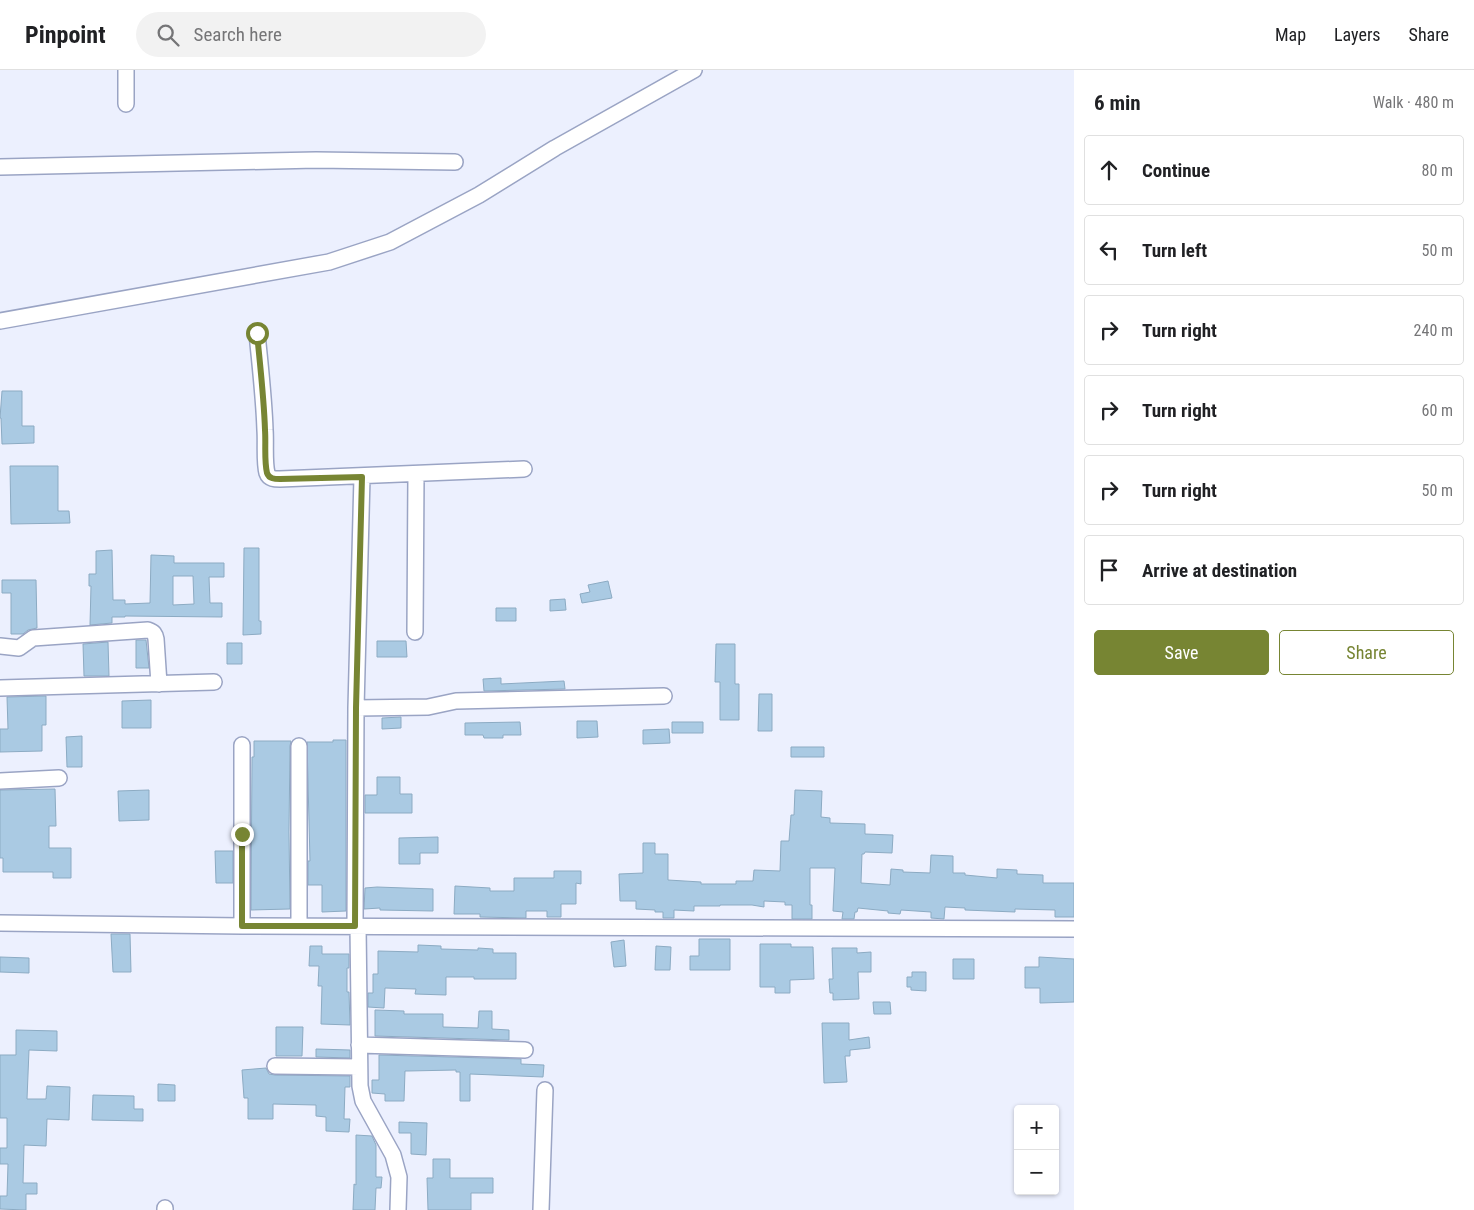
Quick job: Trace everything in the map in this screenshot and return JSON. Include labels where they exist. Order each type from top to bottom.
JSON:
[{"type":"street","points":[[126,70],[126,104]]},
{"type":"street","points":[[0,321],[329,262],[383,244],[408,233],[480,194],[694,70]]},
{"type":"street","points":[[0,167],[316,160],[455,162]]},
{"type":"street","points":[[257,333],[266,466],[269,477],[273,479],[362,477],[524,469]]},
{"type":"street","points":[[415,632],[416,474]]},
{"type":"street","points":[[362,477],[356,708],[356,926],[359,1067],[363,1101],[393,1155],[399,1177],[398,1210]]},
{"type":"street","points":[[0,646],[17,648],[33,638],[148,630],[155,634],[159,684]]},
{"type":"street","points":[[0,688],[214,682]]},
{"type":"street","points":[[356,708],[428,708],[456,701],[664,696]]},
{"type":"street","points":[[242,745],[242,926]]},
{"type":"street","points":[[299,746],[299,925]]},
{"type":"street","points":[[0,781],[59,778]]},
{"type":"street","points":[[0,923],[242,926],[1074,929]]},
{"type":"street","points":[[359,1045],[525,1050]]},
{"type":"street","points":[[275,1066],[359,1067]]},
{"type":"street","points":[[541,1210],[545,1090]]},
{"type":"building","points":[[2,391],[22,391],[22,426],[34,426],[34,443],[2,444],[0,418]]},
{"type":"building","points":[[10,466],[58,466],[58,511],[69,511],[70,523],[11,524]]},
{"type":"building","points":[[244,548],[259,548],[259,621],[261,621],[261,634],[243,635]]},
{"type":"building","points":[[112,550],[113,600],[125,600],[125,604],[150,603],[151,555],[174,556],[174,563],[224,563],[224,577],[209,577],[210,603],[222,603],[222,617],[125,616],[112,617],[112,623],[90,625],[91,586],[89,586],[89,574],[96,574],[96,551]],"holes":[[[173,576],[193,576],[194,604],[173,605]]]},
{"type":"building","points":[[2,580],[36,580],[37,628],[28,630],[23,634],[11,634],[11,593],[2,593]]},
{"type":"building","points":[[608,581],[612,598],[582,603],[580,594],[590,592],[588,585]]},
{"type":"building","points":[[565,599],[566,610],[550,611],[550,600]]},
{"type":"building","points":[[496,608],[516,608],[516,621],[496,621]]},
{"type":"building","points":[[136,640],[146,640],[149,668],[136,668]]},
{"type":"building","points":[[377,641],[406,641],[407,657],[377,657]]},
{"type":"building","points":[[108,642],[109,676],[84,676],[83,644]]},
{"type":"building","points":[[227,643],[242,643],[242,664],[227,664]]},
{"type":"building","points":[[716,644],[735,644],[735,684],[739,684],[739,720],[720,720],[720,682],[715,682]]},
{"type":"building","points":[[501,678],[501,684],[564,681],[565,689],[484,691],[483,679]]},
{"type":"building","points":[[759,694],[772,694],[772,731],[758,731]]},
{"type":"building","points":[[46,696],[46,725],[42,725],[42,751],[0,752],[0,729],[8,729],[7,697]]},
{"type":"building","points":[[151,700],[151,728],[122,728],[122,701]]},
{"type":"building","points":[[401,717],[401,728],[382,729],[382,718]]},
{"type":"building","points":[[577,721],[597,721],[598,737],[577,738]]},
{"type":"building","points":[[520,722],[521,735],[503,735],[503,738],[484,738],[483,735],[465,735],[465,723]]},
{"type":"building","points":[[672,722],[703,722],[703,733],[672,733]]},
{"type":"building","points":[[669,729],[670,743],[643,744],[643,730]]},
{"type":"building","points":[[82,736],[82,767],[67,767],[66,737]]},
{"type":"building","points":[[333,740],[346,740],[346,911],[322,912],[322,885],[308,885],[308,861],[310,861],[307,742],[333,742]]},
{"type":"building","points":[[254,741],[291,741],[290,909],[251,910],[252,757],[254,757]]},
{"type":"building","points":[[791,747],[824,747],[824,757],[791,757]]},
{"type":"building","points":[[377,777],[400,777],[400,794],[412,794],[412,813],[365,813],[365,795],[377,795]]},
{"type":"building","points":[[55,789],[56,826],[49,826],[49,848],[71,848],[71,878],[53,878],[53,872],[3,872],[3,858],[0,858],[0,790]]},
{"type":"building","points":[[149,790],[149,820],[119,821],[118,791]]},
{"type":"building","points":[[795,790],[822,791],[821,817],[830,818],[830,823],[865,824],[865,834],[893,835],[892,853],[865,852],[862,854],[861,883],[890,885],[891,869],[903,870],[903,872],[930,873],[931,855],[953,856],[953,873],[997,878],[997,869],[1017,870],[1017,874],[1043,875],[1043,883],[1074,883],[1074,917],[1055,917],[1055,910],[1015,909],[1015,912],[965,910],[965,908],[945,907],[944,919],[931,918],[931,912],[901,910],[900,914],[858,908],[854,919],[842,919],[843,912],[833,911],[835,868],[810,868],[812,919],[792,919],[792,905],[785,905],[785,902],[764,901],[764,907],[752,905],[694,906],[694,911],[674,910],[674,918],[663,918],[663,912],[636,909],[636,901],[620,901],[619,874],[643,873],[643,843],[655,843],[655,854],[668,854],[668,880],[701,882],[701,884],[736,884],[736,881],[753,881],[754,870],[780,871],[781,841],[789,841],[791,815],[794,815]]},
{"type":"building","points":[[438,837],[438,853],[420,853],[420,864],[399,864],[399,838]]},
{"type":"building","points":[[215,851],[233,851],[233,883],[216,883]]},
{"type":"building","points":[[554,871],[581,871],[581,884],[576,883],[576,904],[561,904],[561,917],[547,917],[547,911],[526,911],[526,918],[480,917],[480,914],[454,914],[455,886],[490,888],[490,891],[514,891],[514,878],[554,878]]},
{"type":"building","points":[[365,888],[433,889],[433,911],[364,909]]},
{"type":"building","points":[[111,934],[130,934],[131,972],[113,972]]},
{"type":"building","points":[[699,939],[730,939],[730,970],[690,970],[690,956],[699,956]]},
{"type":"building","points":[[624,940],[626,966],[614,967],[611,942]]},
{"type":"building","points":[[760,944],[791,944],[791,947],[813,947],[814,979],[790,980],[790,993],[775,993],[775,987],[760,987]]},
{"type":"building","points":[[418,945],[441,946],[441,949],[493,949],[493,953],[516,953],[516,979],[446,977],[446,995],[415,994],[416,989],[385,988],[384,1008],[368,1007],[368,993],[373,993],[373,974],[378,974],[378,951],[418,952]]},
{"type":"building","points":[[310,946],[322,946],[322,954],[349,954],[347,992],[349,992],[350,1025],[321,1024],[322,986],[318,986],[319,966],[309,966]]},
{"type":"building","points":[[656,946],[671,947],[670,970],[655,970]]},
{"type":"building","points":[[832,948],[857,948],[857,953],[871,952],[871,972],[858,972],[859,999],[833,1000],[833,993],[830,993],[829,979],[833,979]]},
{"type":"building","points":[[0,957],[29,958],[29,973],[0,972]]},
{"type":"building","points":[[1039,957],[1074,959],[1074,1002],[1040,1003],[1040,988],[1025,988],[1025,967],[1039,967]]},
{"type":"building","points":[[953,959],[974,959],[974,979],[953,979]]},
{"type":"building","points":[[912,972],[926,972],[926,991],[911,990],[911,987],[907,987],[907,977],[912,977]]},
{"type":"building","points":[[873,1002],[890,1002],[891,1014],[874,1014]]},
{"type":"building","points":[[375,1010],[404,1011],[404,1014],[443,1014],[443,1027],[478,1028],[479,1011],[492,1011],[492,1029],[509,1030],[509,1040],[375,1036]]},
{"type":"building","points":[[822,1023],[849,1023],[849,1040],[869,1037],[870,1048],[850,1050],[850,1056],[845,1056],[847,1082],[824,1083]]},
{"type":"building","points":[[276,1027],[303,1027],[302,1056],[276,1056]]},
{"type":"building","points":[[16,1030],[57,1031],[57,1051],[29,1050],[27,1099],[46,1099],[47,1086],[70,1087],[69,1120],[47,1119],[46,1146],[24,1145],[23,1183],[37,1183],[37,1194],[26,1194],[26,1210],[0,1209],[0,1196],[7,1196],[8,1164],[0,1164],[0,1148],[7,1148],[7,1118],[0,1118],[0,1055],[16,1055]]},
{"type":"building","points":[[316,1049],[350,1050],[350,1058],[316,1057]]},
{"type":"building","points":[[379,1055],[521,1059],[521,1064],[544,1065],[543,1077],[470,1074],[470,1101],[460,1101],[460,1072],[456,1072],[456,1070],[405,1071],[404,1101],[385,1101],[385,1094],[372,1093],[372,1080],[379,1080]]},
{"type":"building","points":[[266,1068],[269,1074],[275,1075],[350,1076],[350,1087],[345,1087],[344,1119],[350,1119],[349,1132],[326,1131],[326,1117],[316,1116],[316,1105],[273,1104],[273,1119],[248,1119],[248,1098],[244,1098],[242,1070]]},
{"type":"building","points":[[158,1084],[175,1085],[175,1101],[158,1101]]},
{"type":"building","points":[[93,1095],[134,1096],[134,1109],[143,1109],[143,1121],[92,1120]]},
{"type":"building","points":[[399,1122],[427,1123],[426,1155],[411,1154],[411,1133],[399,1133]]},
{"type":"building","points":[[356,1135],[372,1136],[376,1145],[376,1177],[382,1177],[381,1188],[376,1188],[375,1210],[353,1210],[354,1184],[356,1185]]},
{"type":"building","points":[[433,1159],[450,1159],[450,1178],[493,1178],[493,1193],[471,1193],[471,1210],[428,1210],[427,1178],[433,1178]]},
{"type":"route","points":[[242,834],[242,926],[355,926],[356,708],[362,477],[273,479],[269,477],[266,466],[257,333]]}]
